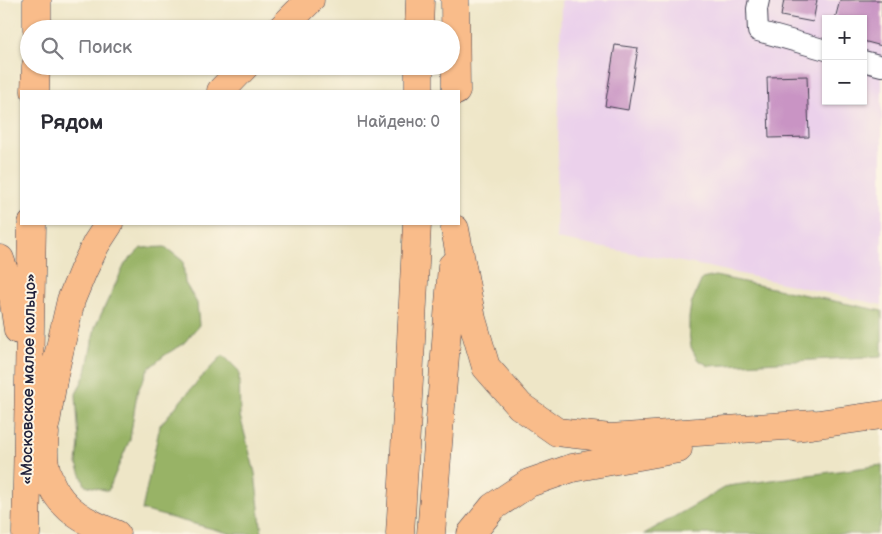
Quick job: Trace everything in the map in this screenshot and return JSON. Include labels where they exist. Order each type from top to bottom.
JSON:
[{"type":"highway","points":[[37,20],[38,0]]},
{"type":"highway","points":[[290,20],[310,0]]},
{"type":"highway","points":[[419,20],[420,0]]},
{"type":"highway","points":[[455,0],[455,20]]},
{"type":"highway","points":[[35,90],[36,75]]},
{"type":"highway","points":[[223,90],[237,75]]},
{"type":"highway","points":[[419,75],[419,90]]},
{"type":"highway","points":[[456,75],[456,90]]},
{"type":"highway","name":"«Московское малое кольцо»","points":[[26,534],[32,225]]},
{"type":"highway","points":[[26,494],[46,422],[54,374],[71,300],[83,270],[108,225]]},
{"type":"highway","points":[[400,534],[410,380],[417,225]]},
{"type":"highway","points":[[455,226],[472,320],[486,367],[520,406],[557,432],[610,438],[814,424]]},
{"type":"highway","points":[[431,534],[455,226]]},
{"type":"highway","points":[[0,259],[13,296],[28,391]]},
{"type":"highway","points":[[470,534],[494,507],[530,483],[572,468],[814,424],[882,415]]},
{"type":"highway","points":[[46,422],[44,462],[47,474],[59,498],[80,517],[94,526],[116,534]]},
{"type":"lane","points":[[759,0],[757,9],[758,31],[822,49]]},
{"type":"lane","points":[[867,62],[882,66]]},
{"type":"shaded area","points":[[561,0],[882,0],[882,305],[709,267],[556,239]]},
{"type":"green space","points":[[165,247],[183,261],[185,283],[197,303],[199,325],[184,343],[148,369],[137,393],[130,439],[108,491],[85,485],[77,464],[79,442],[76,394],[86,373],[95,327],[125,264],[141,248]]},
{"type":"green space","points":[[715,276],[882,311],[882,356],[709,366],[697,359],[691,347],[689,318],[691,304],[702,279]]},
{"type":"green space","points":[[223,355],[239,371],[240,416],[255,473],[262,534],[232,534],[142,510],[160,425]]},
{"type":"green space","points":[[882,465],[882,518],[876,534],[644,534],[728,486]]},
{"type":"building","points":[[784,0],[817,0],[813,22],[781,16]]},
{"type":"building","points":[[840,0],[882,0],[882,46],[867,42],[867,15],[836,15]]},
{"type":"building","points":[[615,45],[638,48],[628,110],[605,106]]},
{"type":"building","points":[[807,76],[809,137],[769,138],[767,77]]}]
